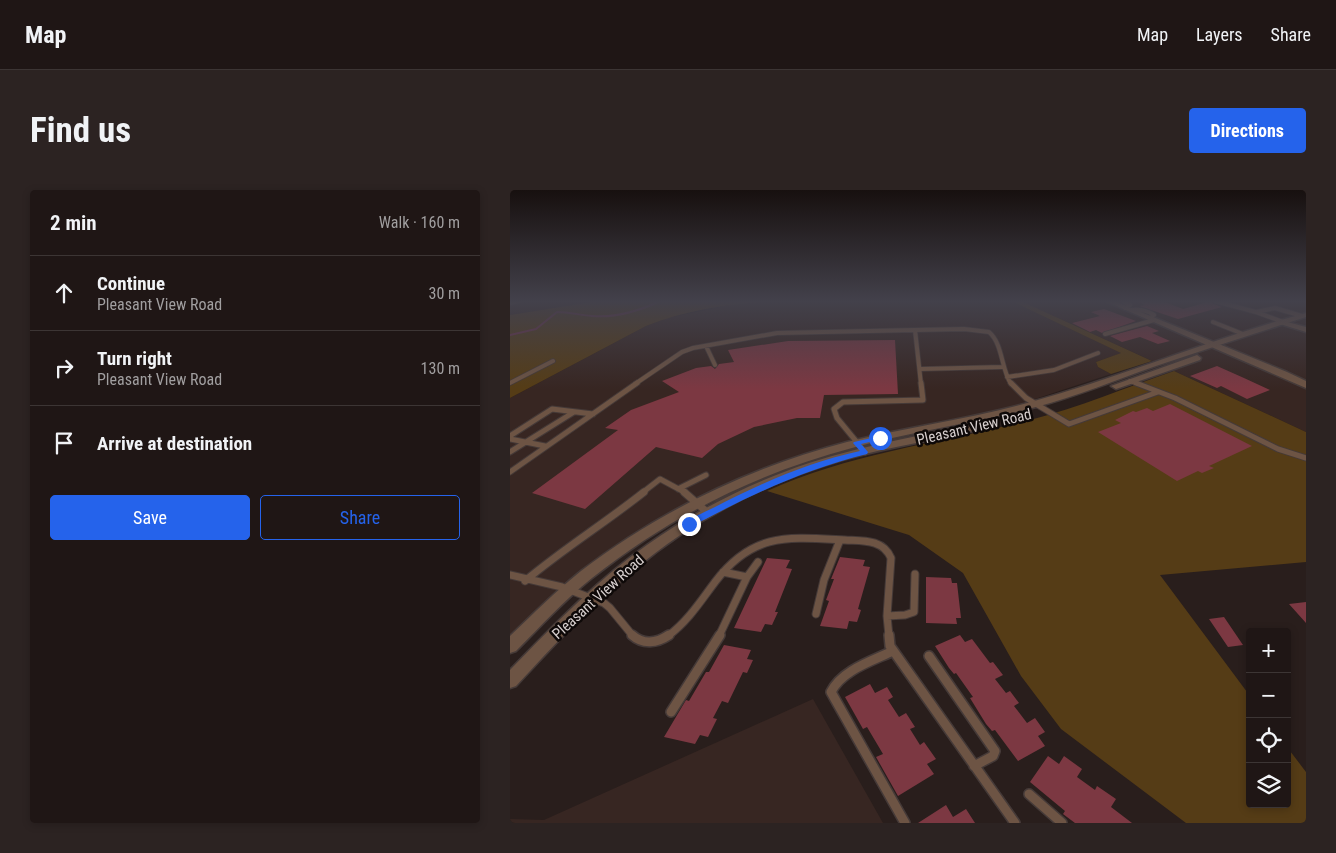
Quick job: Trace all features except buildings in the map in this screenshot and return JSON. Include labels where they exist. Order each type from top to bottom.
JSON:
[{"type":"street","points":[[1180,331],[1306,385]]},
{"type":"street","name":"Pleasant View Road","points":[[510,646],[569,590],[614,555],[665,521],[703,509],[838,458],[1006,420],[1213,344],[1258,331]]},
{"type":"street","name":"Pleasant View Road","points":[[510,681],[592,599],[631,564],[703,509],[755,477],[822,452],[856,443],[1042,406],[1130,381],[1224,349],[1257,334],[1258,331]]},
{"type":"lane","points":[[510,472],[682,352],[777,333],[890,331]]},
{"type":"lane","points":[[865,452],[837,418],[834,409],[843,402],[923,400],[915,331]]},
{"type":"lane","points":[[974,331],[990,333],[995,338],[1002,367],[1013,386],[1069,424],[1158,392]]},
{"type":"lane","points":[[1105,334],[1116,331]]},
{"type":"lane","points":[[1234,331],[1243,334]]},
{"type":"lane","points":[[706,346],[715,365]]},
{"type":"lane","points":[[1007,377],[1054,370],[1098,353]]},
{"type":"lane","points":[[510,384],[553,361]]},
{"type":"lane","points":[[920,369],[1002,367]]},
{"type":"lane","points":[[1130,381],[1175,398],[1278,450],[1306,458]]},
{"type":"lane","points":[[510,437],[552,409],[593,414]]},
{"type":"lane","points":[[510,452],[574,412]]},
{"type":"lane","points":[[510,437],[545,446]]},
{"type":"lane","points":[[678,489],[706,474]]},
{"type":"lane","points":[[525,581],[554,558],[607,522],[660,479],[678,489],[703,509]]},
{"type":"lane","points":[[510,575],[525,581],[559,586],[605,603],[618,616],[626,630],[635,639],[652,642],[667,636],[684,623],[737,556],[750,548],[766,542],[784,539],[869,541],[880,544],[888,550],[890,558],[887,616],[888,636],[893,651],[1016,823]]},
{"type":"lane","points":[[816,614],[824,580],[840,540]]},
{"type":"lane","points":[[671,712],[722,632],[747,577],[758,562]]},
{"type":"lane","points":[[723,572],[747,577]]},
{"type":"lane","points":[[887,616],[905,615],[914,612],[916,574]]},
{"type":"lane","points":[[893,651],[842,677],[832,686],[831,692],[905,823]]},
{"type":"lane","points":[[929,656],[995,751],[993,756],[974,766]]},
{"type":"lane","points":[[1030,794],[1062,823]]},
{"type":"shaded area","points":[[510,331],[637,331],[510,398]]},
{"type":"shaded area","points":[[637,331],[1074,331],[1122,353],[1096,362],[1098,367],[1111,374],[1008,408],[827,447],[736,481],[673,513],[510,639],[510,398]]},
{"type":"shaded area","points":[[1073,331],[1085,331],[1152,361],[1111,374],[1098,367],[1096,362],[1121,353]]},
{"type":"shaded area","points":[[1086,331],[1306,331],[1306,432]]},
{"type":"shaded area","points":[[1174,371],[1306,432],[1306,562],[1160,575],[1246,691],[1246,808],[1291,808],[1291,752],[1306,772],[1306,823],[1186,823],[1061,729],[1021,676],[963,573],[909,535],[767,491],[831,467],[997,428],[1048,415]]},
{"type":"shaded area","points":[[813,699],[883,823],[510,823],[510,819],[544,820]]},
{"type":"waterway","points":[[510,335],[529,331]]},
{"type":"route","points":[[689,524],[744,495],[789,475],[838,458],[865,452],[856,443],[880,438]]}]
